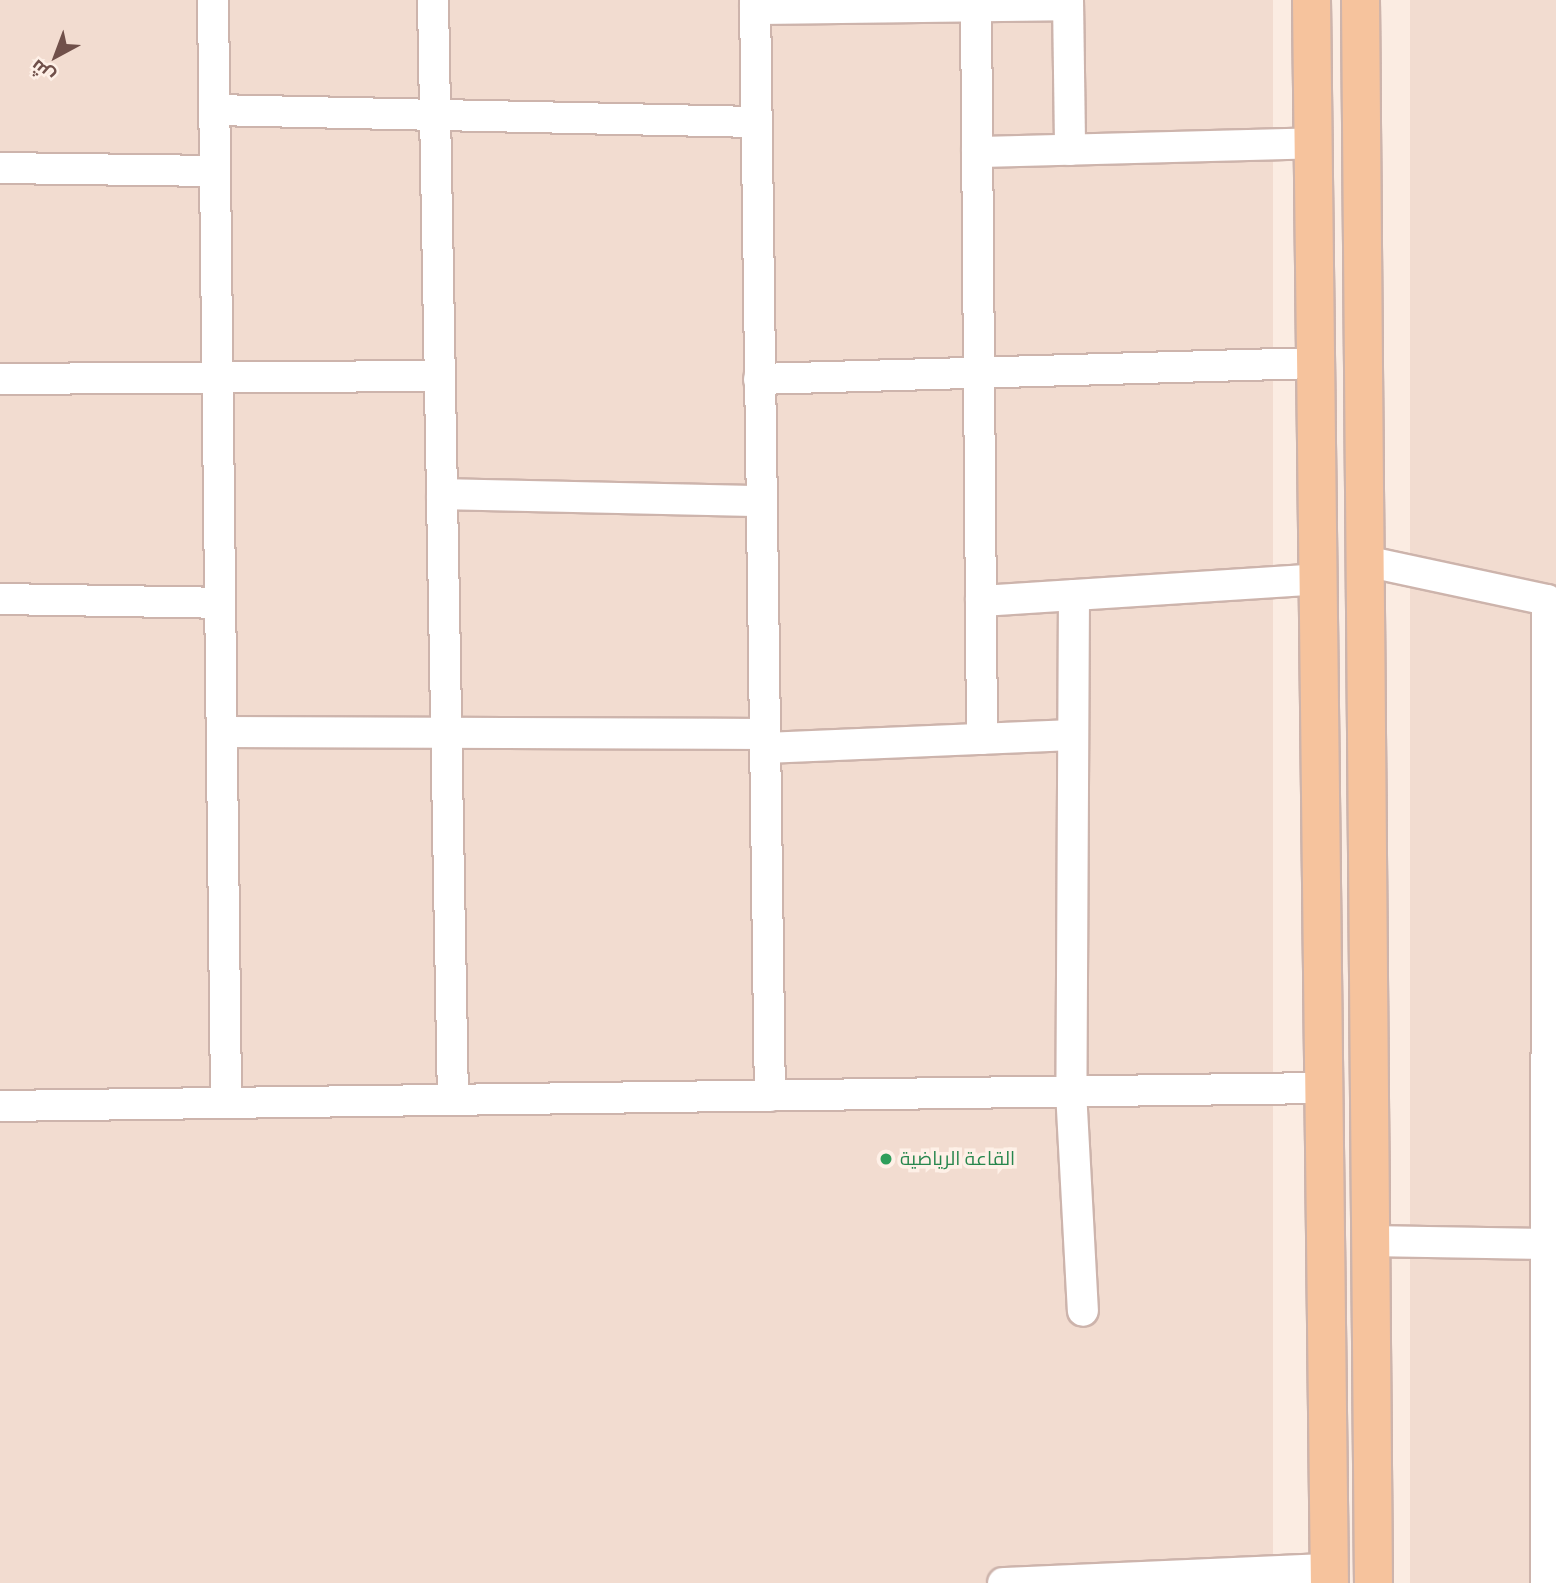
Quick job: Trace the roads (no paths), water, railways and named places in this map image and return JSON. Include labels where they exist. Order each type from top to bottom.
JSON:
[{"type":"main road","points":[[1311,0],[1310,143],[1318,579],[1320,1088],[1329,1576]]},
{"type":"main road","points":[[1360,0],[1373,1583]]},
{"type":"main road","points":[[1317,696],[1367,698]]},
{"type":"main road","points":[[1326,1477],[1372,1476]]},
{"type":"street","points":[[213,0],[226,1103]]},
{"type":"street","points":[[433,0],[453,1100]]},
{"type":"street","points":[[770,1096],[754,122],[755,5],[976,7],[1068,3],[1070,150]]},
{"type":"street","points":[[976,7],[982,739]]},
{"type":"street","points":[[214,110],[754,122]]},
{"type":"street","points":[[977,152],[1310,143]]},
{"type":"street","points":[[0,168],[215,171]]},
{"type":"street","points":[[759,379],[1316,363]]},
{"type":"street","points":[[0,379],[440,376]]},
{"type":"street","points":[[442,494],[761,500]]},
{"type":"street","points":[[1365,561],[1551,600],[1552,1147],[1545,1244],[1551,1409],[1546,1583]]},
{"type":"street","points":[[981,601],[1318,579]]},
{"type":"street","points":[[1074,595],[1071,1091],[1083,1311]]},
{"type":"street","points":[[0,599],[220,603]]},
{"type":"street","points":[[222,732],[446,733],[765,741],[982,739],[1073,735]]},
{"type":"street","points":[[0,1106],[1320,1088]]},
{"type":"street","points":[[1369,1241],[1545,1244]]},
{"type":"street","points":[[1003,1583],[1329,1576]]},
{"type":"place","name":"القاعة الرياضية","points":[[886,1159]]}]
